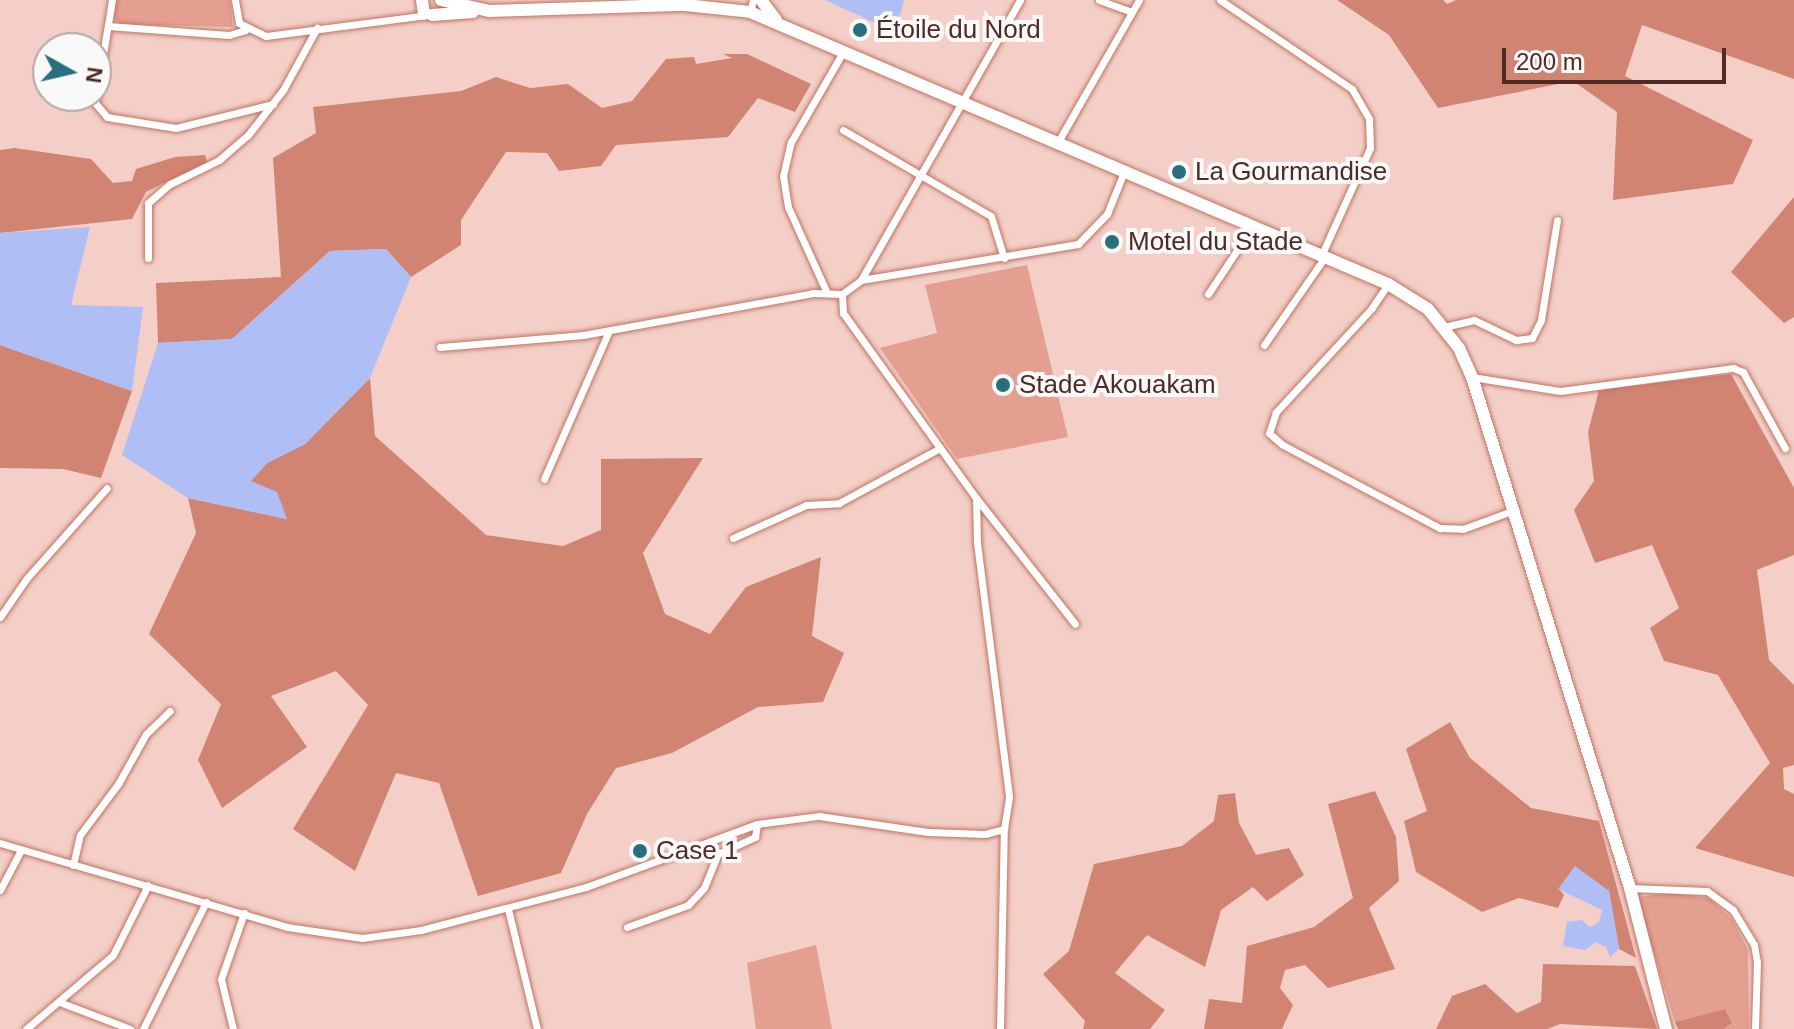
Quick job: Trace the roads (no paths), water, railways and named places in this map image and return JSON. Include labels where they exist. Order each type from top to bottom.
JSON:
[{"type":"highway","points":[[422,0],[426,15],[700,3],[752,6],[776,20],[1408,294],[1444,327],[1472,377],[1630,888],[1666,1029]]},
{"type":"highway","points":[[761,0],[776,20]]},
{"type":"highway","points":[[444,1],[489,11]]},
{"type":"street","points":[[112,0],[95,103],[114,121],[176,128],[274,104]]},
{"type":"street","points":[[235,0],[236,15],[245,30]]},
{"type":"street","points":[[440,347],[609,331],[827,293],[842,294],[861,280],[1020,0]]},
{"type":"street","points":[[1099,0],[1132,12]]},
{"type":"street","points":[[1058,142],[1139,0]]},
{"type":"street","points":[[1220,0],[1352,89],[1369,119],[1370,148],[1323,256],[1264,345]]},
{"type":"street","points":[[108,26],[229,35],[245,30],[266,36],[426,15],[444,1]]},
{"type":"street","points":[[148,258],[145,216],[153,197],[219,160],[274,104],[317,28]]},
{"type":"street","points":[[827,293],[788,207],[783,176],[797,129],[845,50]]},
{"type":"street","points":[[843,130],[918,177],[991,216],[1004,258]]},
{"type":"street","points":[[861,280],[1078,244],[1107,214],[1124,172]]},
{"type":"street","points":[[1444,327],[1474,320],[1516,340],[1532,338],[1543,309],[1544,277],[1557,220]]},
{"type":"street","points":[[1208,294],[1253,226]]},
{"type":"street","points":[[1388,284],[1372,308],[1276,412],[1269,433],[1283,445],[1440,528],[1463,529],[1512,511]]},
{"type":"street","points":[[842,294],[843,313],[976,498],[1075,624]]},
{"type":"street","points":[[544,479],[609,331]]},
{"type":"street","points":[[1472,377],[1560,391],[1733,368],[1743,372],[1785,448]]},
{"type":"street","points":[[733,538],[806,505],[839,503],[940,448]]},
{"type":"street","points":[[0,617],[27,578],[107,488]]},
{"type":"street","points":[[976,498],[977,542],[1009,796],[1004,829],[1000,1029]]},
{"type":"street","points":[[73,865],[80,835],[118,784],[146,734],[170,711]]},
{"type":"street","points":[[0,843],[320,934],[362,938],[508,909],[586,887],[757,824],[819,816],[928,832],[985,834],[1004,829]]},
{"type":"street","points":[[627,927],[688,905],[704,888],[718,854],[755,837],[757,824]]},
{"type":"street","points":[[0,890],[21,850]]},
{"type":"street","points":[[26,1029],[62,1003],[113,955],[148,885]]},
{"type":"street","points":[[1630,888],[1707,891],[1733,910],[1757,962],[1755,1029]]},
{"type":"street","points":[[143,1029],[206,902]]},
{"type":"street","points":[[508,909],[537,1029]]},
{"type":"street","points":[[233,1029],[221,979],[244,913]]},
{"type":"street","points":[[62,1003],[130,1029]]},
{"type":"water","points":[[825,0],[904,0],[900,15],[873,22]]},
{"type":"water","points":[[90,227],[71,305],[143,307],[132,391],[0,345],[0,233]]},
{"type":"water","points":[[386,249],[411,277],[370,378],[305,444],[267,463],[251,481],[277,492],[287,519],[188,498],[122,455],[158,343],[232,339],[330,251]]},
{"type":"water","points":[[1575,866],[1609,891],[1619,949],[1610,957],[1606,947],[1596,942],[1585,950],[1563,946],[1567,922],[1582,920],[1590,927],[1599,922],[1602,910],[1558,889]]},
{"type":"place","name":"Étoile du Nord","points":[[860,30]]},
{"type":"place","name":"La Gourmandise","points":[[1179,172]]},
{"type":"place","name":"Motel du Stade","points":[[1112,242]]},
{"type":"place","name":"Stade Akouakam","points":[[1003,385]]},
{"type":"place","name":"Case 1","points":[[640,851]]}]
